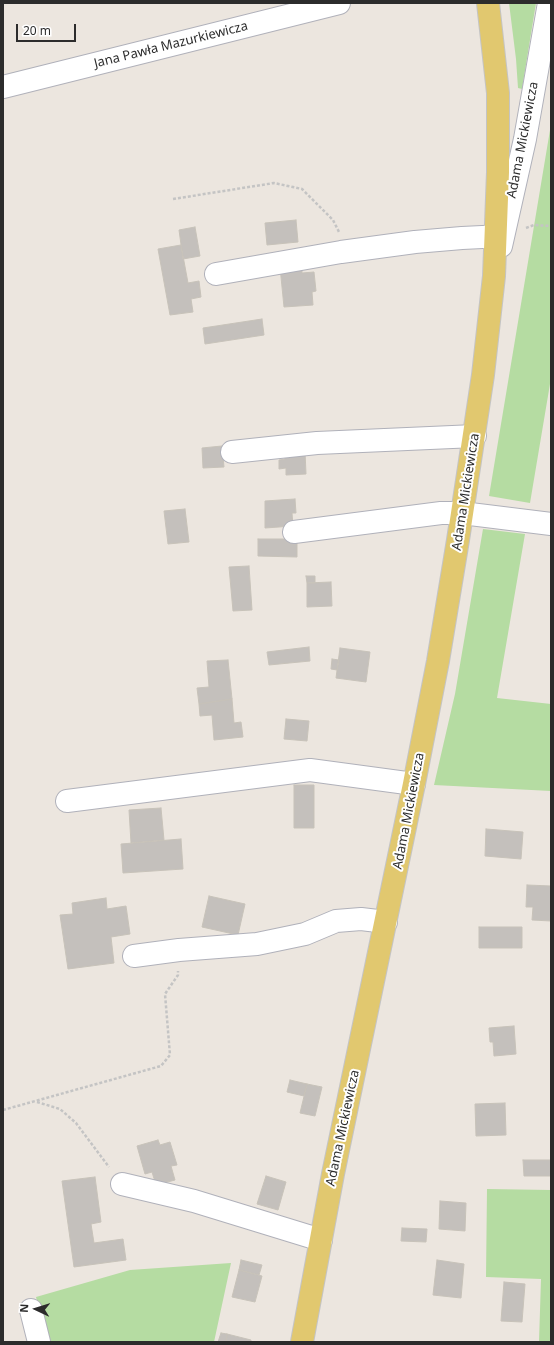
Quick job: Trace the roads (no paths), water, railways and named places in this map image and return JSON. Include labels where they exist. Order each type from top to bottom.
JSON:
[{"type":"main road","name":"Adama Mickiewicza","points":[[302,1342],[321,1240],[439,656],[475,436],[500,236],[496,72],[488,3]]},
{"type":"street","name":"Jana Pawła Mazurkiewicza","points":[[3,87],[339,3]]},
{"type":"street","name":"Adama Mickiewicza","points":[[500,236],[525,139],[549,3]]},
{"type":"street","points":[[216,274],[341,252],[415,242],[500,236]]},
{"type":"street","points":[[232,452],[317,443],[475,436]]},
{"type":"street","points":[[294,532],[441,513],[462,513],[551,524]]},
{"type":"street","points":[[67,800],[310,770],[414,784]]},
{"type":"street","points":[[134,956],[179,950],[257,944],[305,934],[336,921],[361,919],[386,922]]},
{"type":"street","points":[[122,1184],[194,1201],[321,1240]]},
{"type":"street","points":[[30,1310],[39,1342]]}]
